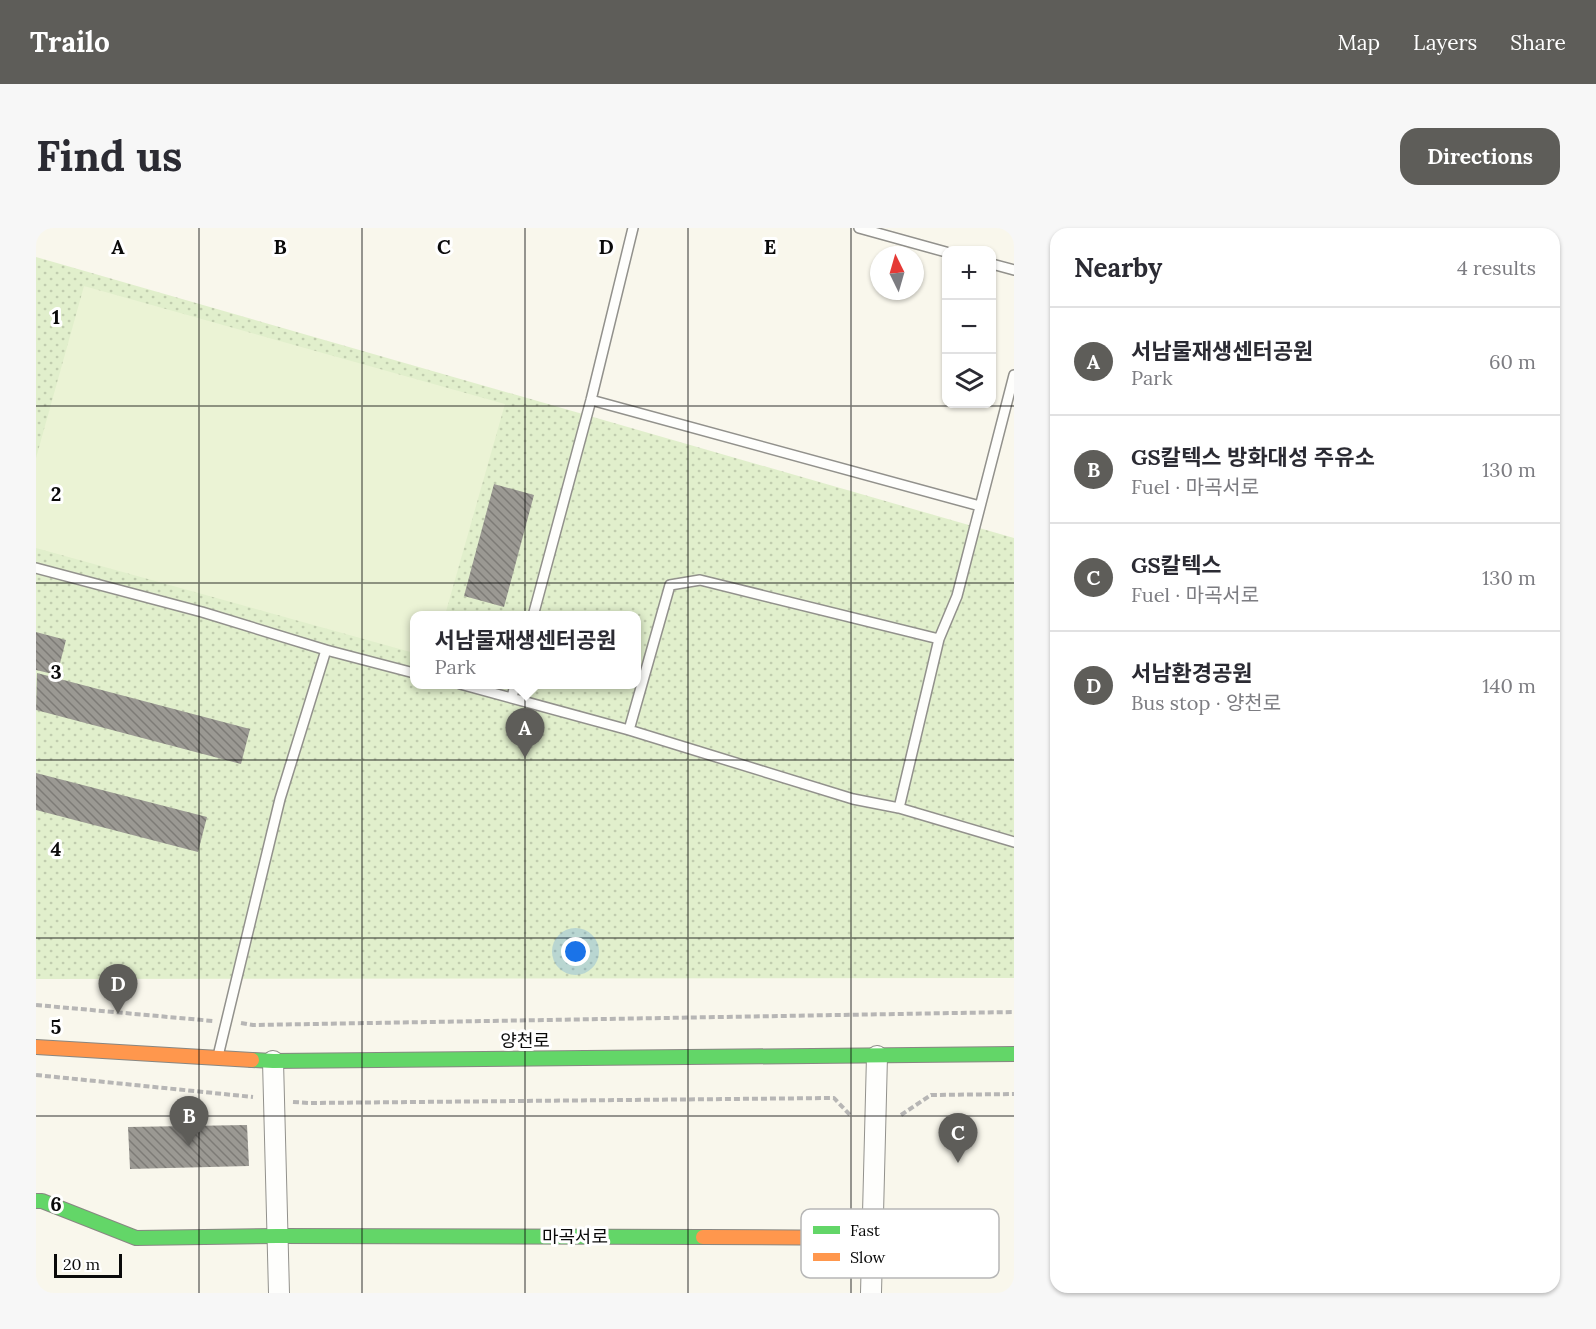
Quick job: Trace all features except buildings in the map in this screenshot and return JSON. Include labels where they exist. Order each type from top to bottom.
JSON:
[{"type":"main road","name":"양천로","points":[[36,1047],[273,1061],[1014,1054]]},
{"type":"main road","name":"마곡서로","points":[[36,1201],[42,1201],[136,1238],[278,1236],[801,1238]]},
{"type":"street","points":[[874,1209],[877,1056]]},
{"type":"street","points":[[273,1061],[279,1293]]},
{"type":"street","points":[[871,1293],[872,1278]]},
{"type":"lane","points":[[534,611],[591,400],[633,228]]},
{"type":"lane","points":[[859,228],[942,251]]},
{"type":"lane","points":[[996,265],[1014,270]]},
{"type":"lane","points":[[899,808],[939,639],[957,596],[1014,375]]},
{"type":"lane","points":[[591,400],[980,506]]},
{"type":"lane","points":[[36,568],[202,612],[326,650],[410,672]]},
{"type":"lane","points":[[641,687],[670,585],[700,580],[939,639]]},
{"type":"lane","points":[[218,1057],[280,799],[326,650]]},
{"type":"lane","points":[[479,689],[629,729],[853,799],[899,808],[1014,842]]},
{"type":"lane","points":[[512,698],[514,689]]},
{"type":"lane","points":[[629,729],[640,689]]},
{"type":"path","points":[[36,1005],[253,1025],[1014,1012]]},
{"type":"path","points":[[36,1076],[310,1103],[834,1098],[850,1115]]},
{"type":"path","points":[[901,1115],[931,1095],[1014,1094]]},
{"type":"green space","points":[[36,257],[1014,538],[1014,978],[36,979]]},
{"type":"green space","points":[[84,286],[505,404],[446,611],[410,611],[410,652],[36,548],[36,458]]},
{"type":"traffic: fast","points":[[252,1060],[1014,1054]]},
{"type":"traffic: fast","points":[[36,1201],[42,1201],[136,1238],[703,1237]]},
{"type":"traffic: slow","points":[[36,1047],[252,1060]]},
{"type":"traffic: slow","points":[[703,1237],[801,1238]]},
{"type":"place","name":"서남물재생센터공원","points":[[525,758]]},
{"type":"place","name":"서남환경공원","points":[[118,1014]]},
{"type":"place","name":"GS칼텍스 방화대성 주유소","points":[[189,1146]]},
{"type":"place","name":"GS칼텍스","points":[[958,1163]]}]
